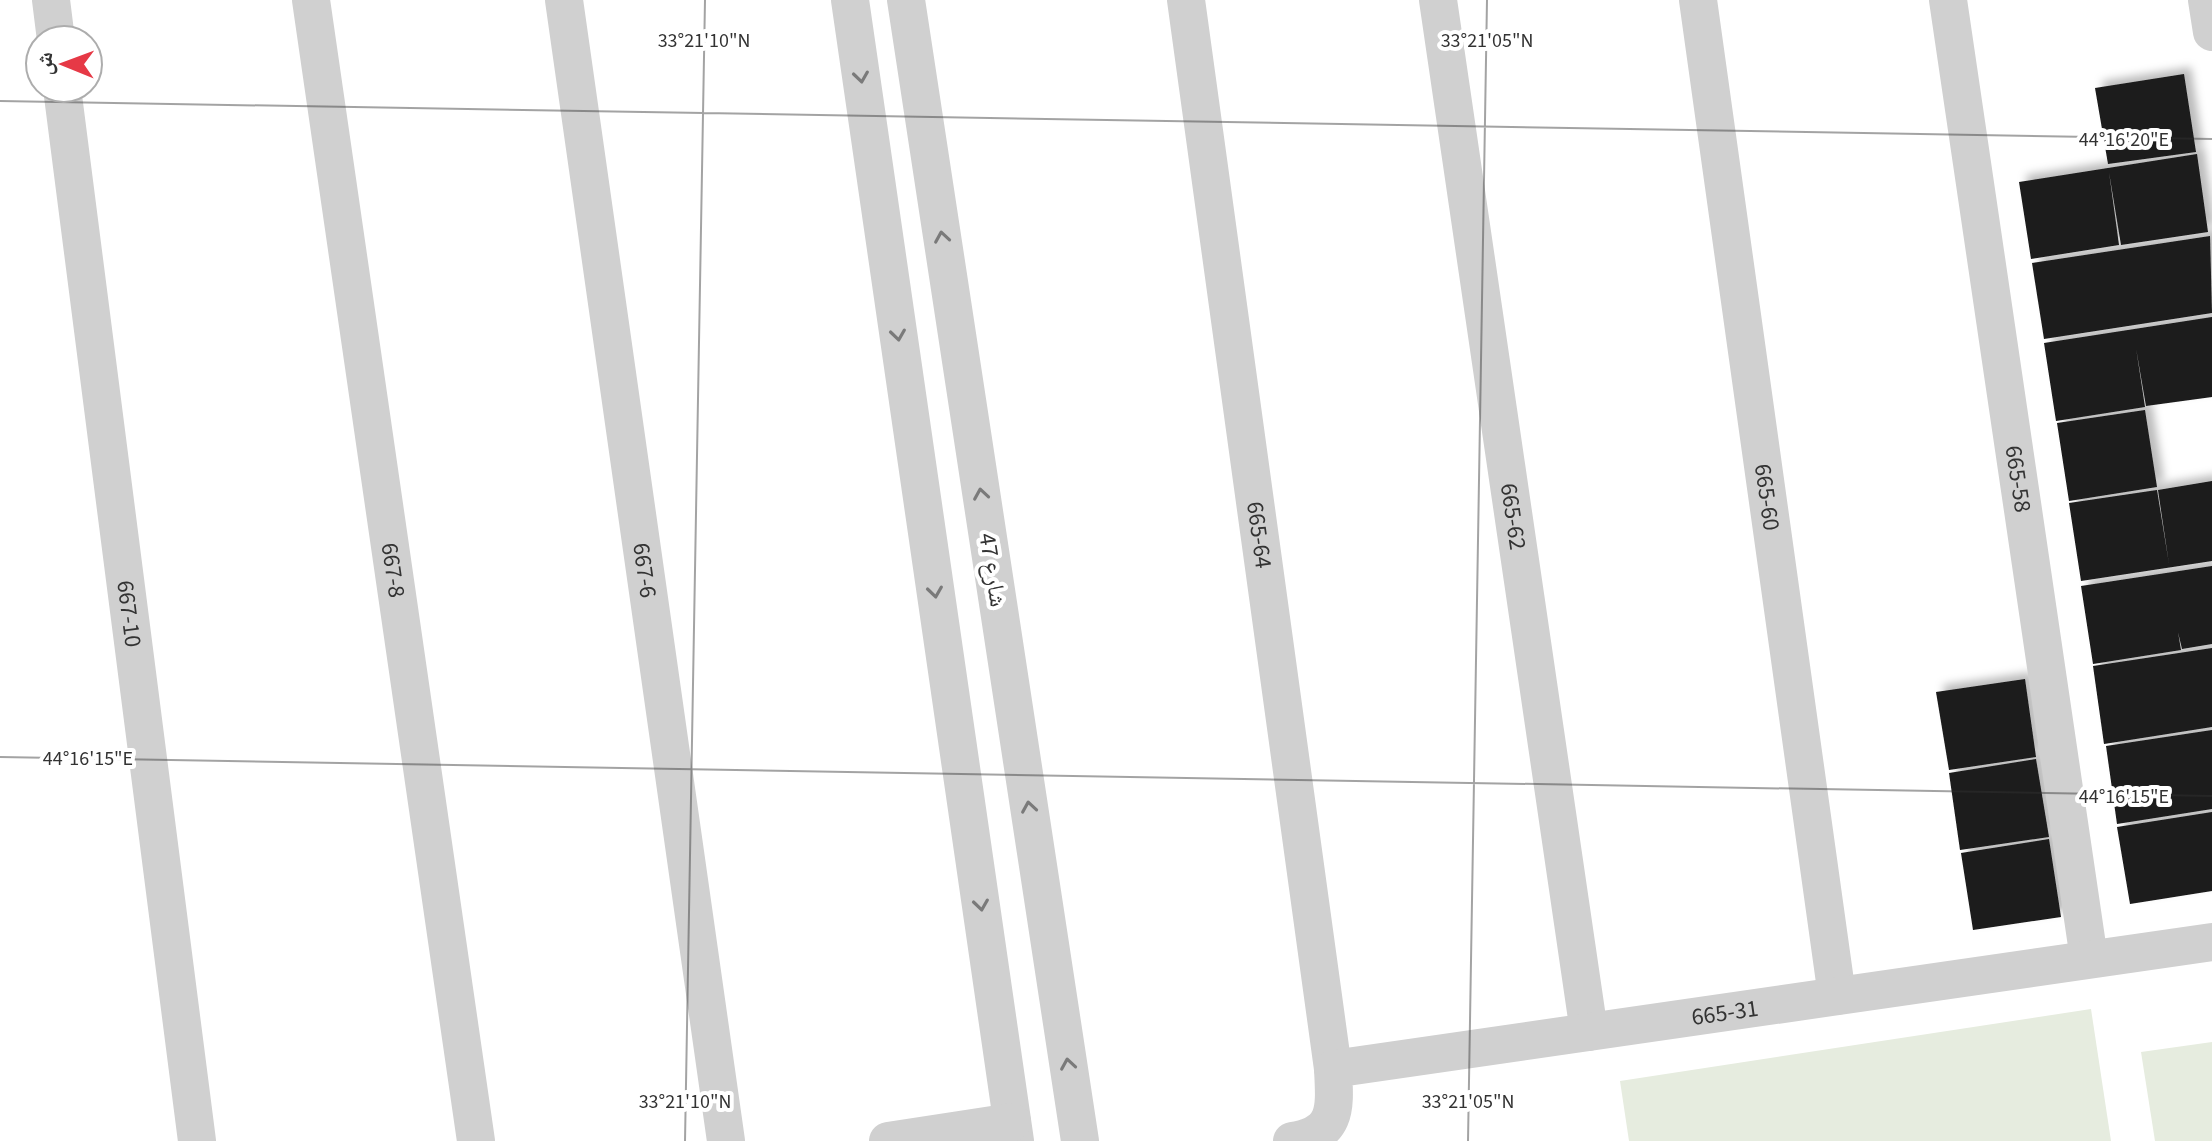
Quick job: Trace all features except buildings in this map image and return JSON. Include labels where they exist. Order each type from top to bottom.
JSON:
[{"type":"street","points":[[51,0],[54,24]]},
{"type":"street","name":"667-8","points":[[311,0],[476,1141]]},
{"type":"street","name":"667-6","points":[[564,0],[726,1141]]},
{"type":"street","points":[[850,0],[1013,1132],[888,1141]]},
{"type":"street","name":"شارع 47","points":[[906,0],[1080,1141]]},
{"type":"street","name":"665-64","points":[[1186,0],[1333,1069]]},
{"type":"street","name":"665-62","points":[[1438,0],[1589,1032]]},
{"type":"street","name":"665-60","points":[[1698,0],[1837,996]]},
{"type":"street","name":"665-58","points":[[1948,0],[2089,959]]},
{"type":"street","points":[[2207,0],[2212,32]]},
{"type":"street","name":"667-10","points":[[64,104],[197,1141]]},
{"type":"street","name":"665-31","points":[[1333,1069],[2212,942]]},
{"type":"street","points":[[1292,1141],[1310,1138],[1329,1124],[1335,1106],[1333,1069]]},
{"type":"shaded area","points":[[2091,1009],[2111,1141],[1629,1141],[1620,1081]]},
{"type":"shaded area","points":[[2212,1042],[2212,1141],[2155,1141],[2141,1052]]}]
